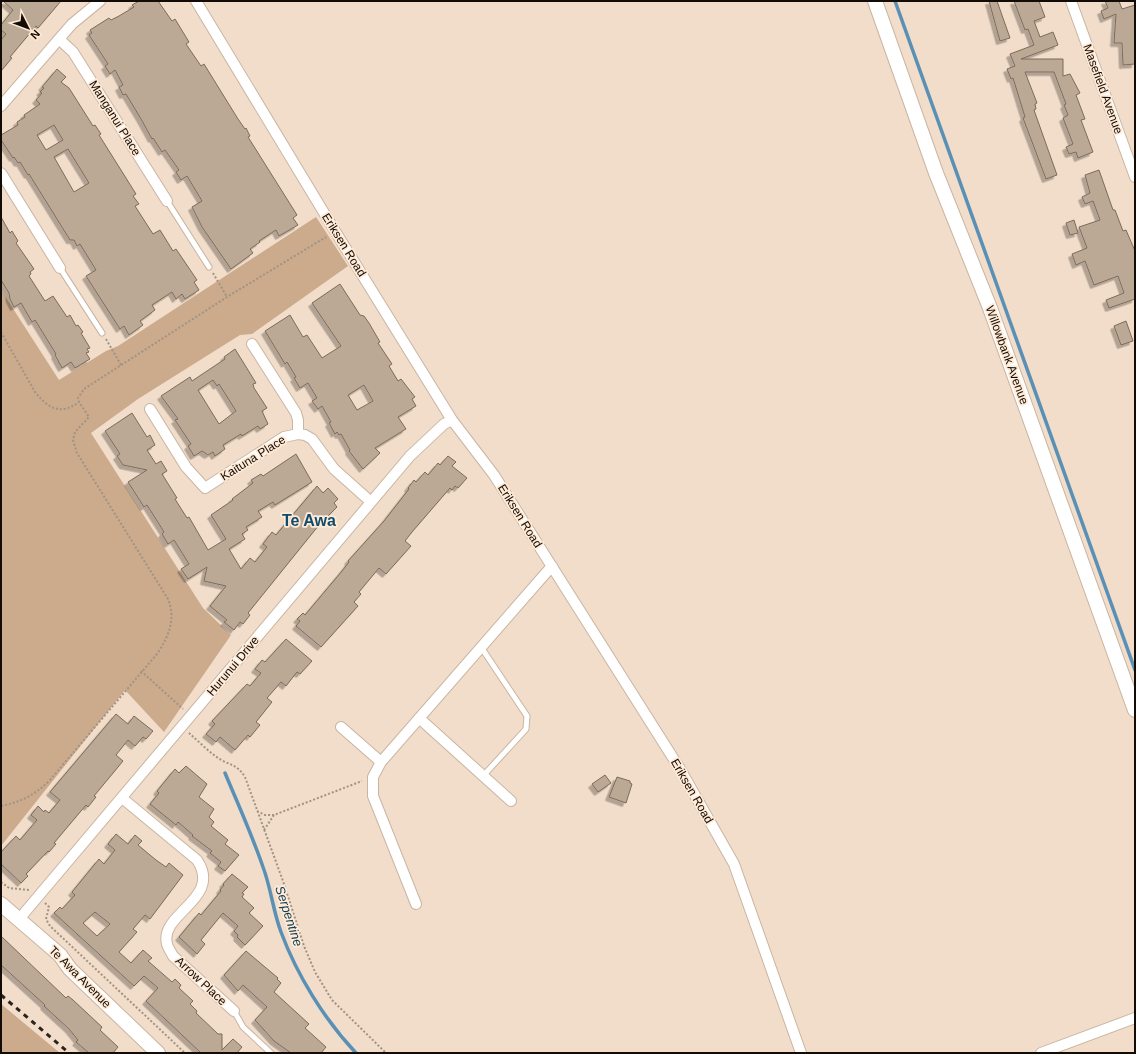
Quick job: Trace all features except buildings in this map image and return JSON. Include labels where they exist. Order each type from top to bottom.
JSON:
[{"type":"main road","name":"Willowbank Avenue","points":[[875,1],[936,173],[990,308],[1135,710]]},
{"type":"main road","name":"Te Awa Avenue","points":[[1,904],[20,918],[60,955],[70,968],[158,1053]]},
{"type":"street","points":[[1,106],[72,24],[100,1]]},
{"type":"street","name":"Eriksen Road","points":[[196,1],[335,231],[452,420],[494,475],[680,769],[734,864],[801,1053]]},
{"type":"street","name":"Masefield Avenue","points":[[1071,1],[1135,177]]},
{"type":"street","name":"Manganui Place","points":[[59,39],[75,56],[167,200]]},
{"type":"street","points":[[1,173],[60,268]]},
{"type":"street","points":[[252,344],[296,413],[298,420],[298,434]]},
{"type":"street","name":"Kaituna Place","points":[[150,409],[186,467],[205,488],[284,437],[298,434],[305,435],[312,440],[334,469],[371,502]]},
{"type":"street","name":"Hurunui Drive","points":[[20,918],[371,502],[424,441],[444,424],[452,420]]},
{"type":"street","points":[[416,904],[373,796],[373,777],[381,762],[552,566]]},
{"type":"street","points":[[419,718],[511,801]]},
{"type":"street","points":[[341,727],[381,762]]},
{"type":"street","name":"Arrow Place","points":[[122,798],[197,860],[203,869],[204,878],[202,886],[198,894],[172,923],[168,933],[167,944],[173,956],[234,1011]]},
{"type":"street","points":[[1041,1053],[1135,1018]]},
{"type":"lane","points":[[167,200],[209,267]]},
{"type":"lane","points":[[60,268],[102,333]]},
{"type":"lane","points":[[481,647],[527,716],[526,729],[483,776]]},
{"type":"lane","name":"Arrow Place","points":[[234,1011],[244,1027],[271,1053]]},
{"type":"path","points":[[1,806],[24,799],[38,792],[164,643],[172,621],[172,610],[168,599],[77,453],[73,440],[75,432],[89,416],[79,402],[80,394],[84,389],[227,297],[335,231]]},
{"type":"path","points":[[209,267],[227,297]]},
{"type":"path","points":[[1,332],[35,392],[49,407],[64,409],[79,402]]},
{"type":"path","points":[[102,333],[121,365]]},
{"type":"path","points":[[141,671],[191,716]]},
{"type":"path","points":[[182,726],[218,758],[232,763],[240,768],[245,777],[304,946],[316,972],[332,1000],[386,1053]]},
{"type":"path","points":[[257,811],[265,815],[274,816],[373,777]]},
{"type":"path","points":[[264,830],[274,816]]},
{"type":"path","points":[[1,882],[9,888],[28,889],[39,897],[49,907],[46,919],[50,926],[184,1053]]},
{"type":"shaded area","points":[[316,217],[348,266],[252,334],[240,335],[138,399],[91,433],[203,608],[231,635],[164,732],[125,690],[1,846],[1,290],[59,380],[106,351],[118,346]]},
{"type":"shaded area","points":[[1,1004],[60,1053],[1,1053]]},
{"type":"waterway","points":[[895,1],[1135,670]]},
{"type":"waterway","name":"Serpentine","points":[[225,773],[259,855],[266,875],[278,924],[295,964],[322,1011],[356,1053]]},
{"type":"railway","points":[[1,995],[69,1053]]},
{"type":"district","name":"Te Awa","points":[[309,520]]}]
